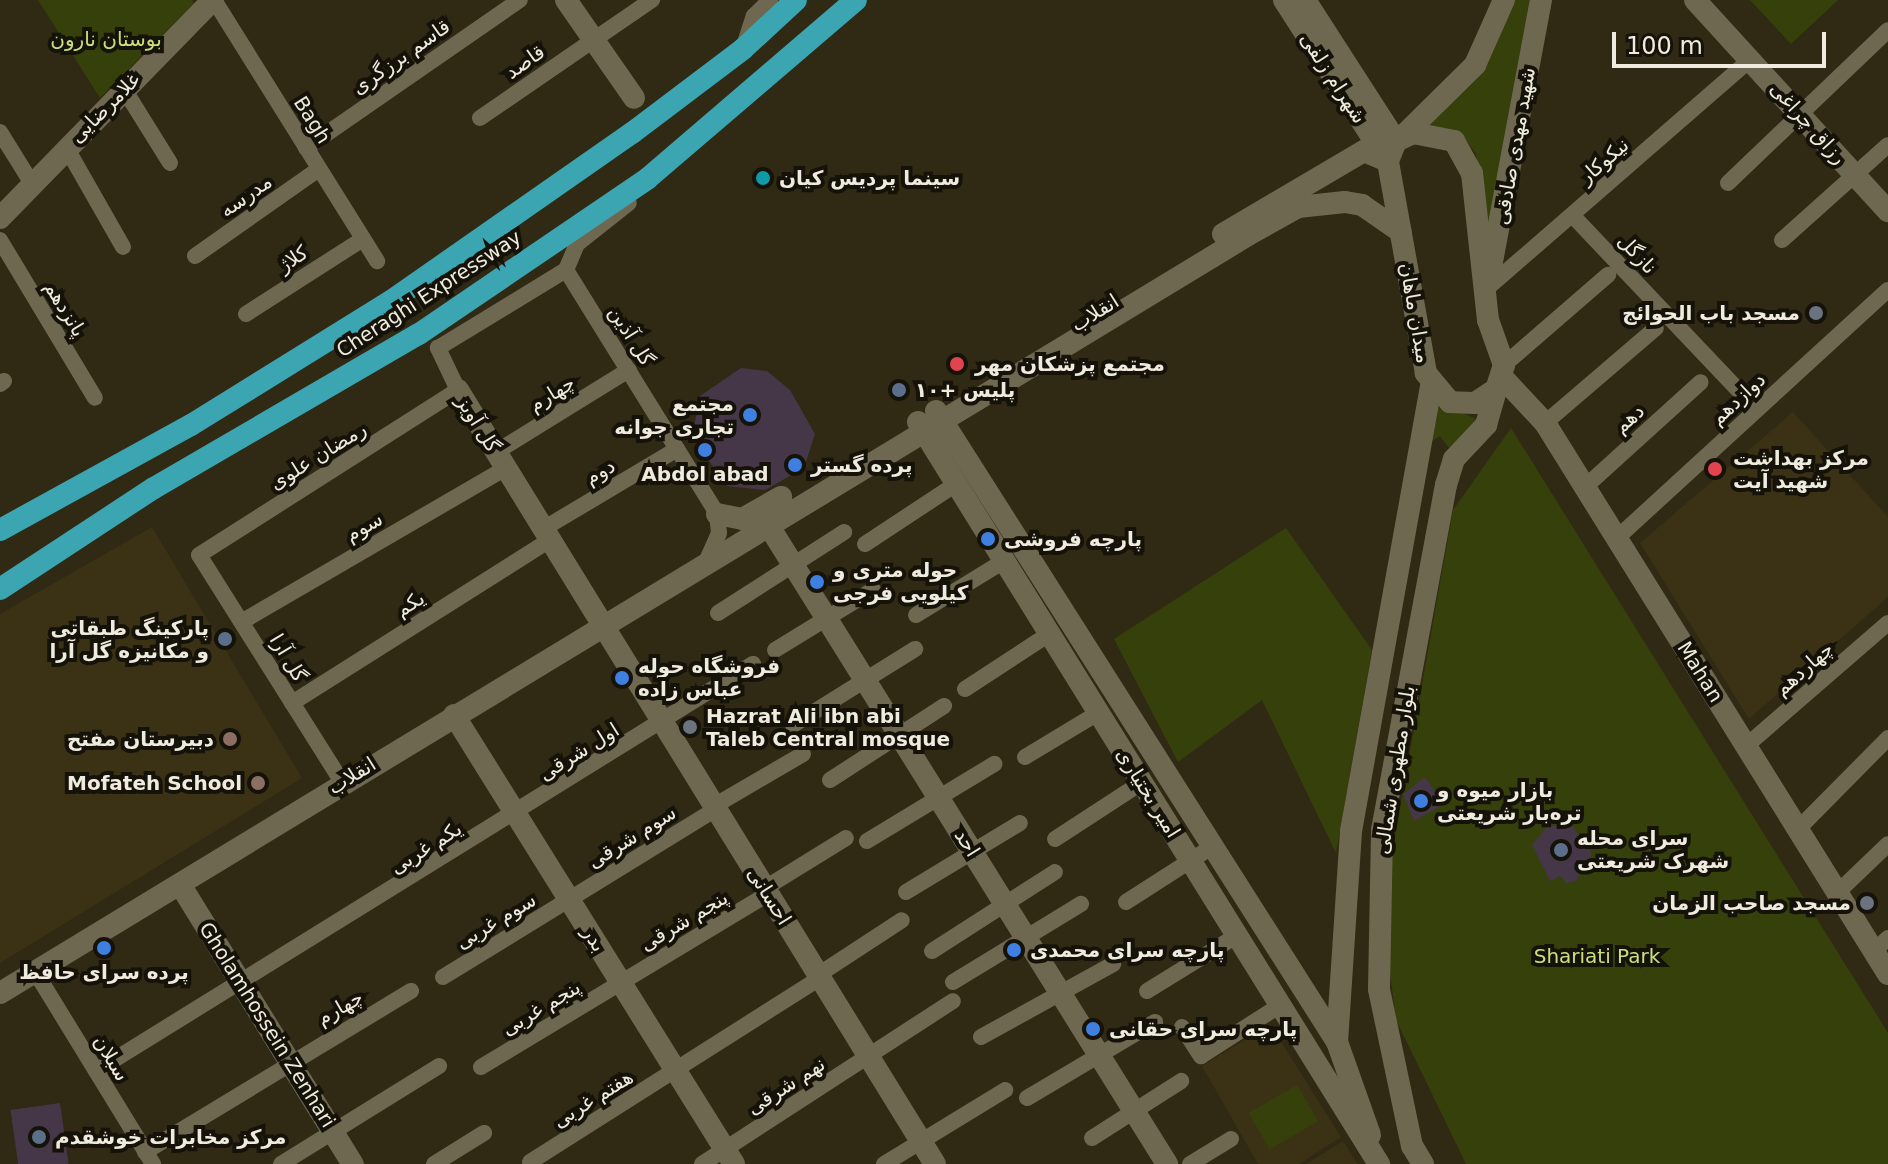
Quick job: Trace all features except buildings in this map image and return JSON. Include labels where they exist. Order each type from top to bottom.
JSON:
[{"type":"highway","name":"Cheraghi Expressway","points":[[1,529],[191,425],[391,301],[743,49],[796,0]]},
{"type":"highway","name":"Cheraghi Expressway","points":[[0,589],[91,528],[419,334],[643,187],[856,0]]},
{"type":"highway","points":[[0,573],[91,528]]},
{"type":"main road","name":"غلامرضایی","points":[[0,218],[31,182],[213,0]]},
{"type":"main road","points":[[566,0],[634,98]]},
{"type":"main road","name":"شهرام زلفی","points":[[1284,0],[1370,134],[1394,147]]},
{"type":"main road","name":"شهرام زلفی","points":[[1305,0],[1394,147]]},
{"type":"main road","points":[[1394,147],[1475,65],[1504,0]]},
{"type":"main road","name":"شهید مهدی صادقی","points":[[1484,291],[1541,0]]},
{"type":"main road","name":"رزاق چراغی","points":[[1695,0],[1888,211]]},
{"type":"main road","points":[[1394,147],[1425,132],[1464,150],[1481,221],[1484,291],[1501,377],[1486,425],[1454,459],[1438,445],[1420,451]]},
{"type":"main road","name":"میدان ماهان","points":[[1394,147],[1401,232],[1431,385],[1462,405],[1501,377]]},
{"type":"main road","name":"انقلاب","points":[[0,993],[181,886],[342,782],[604,627],[1364,151],[1394,147]]},
{"type":"main road","name":"انقلاب","points":[[717,514],[742,519],[930,422],[1298,207],[1345,202],[1362,205],[1401,232]]},
{"type":"main road","name":"Mahan","points":[[1501,377],[1545,423],[1838,892],[1881,944],[1888,974]]},
{"type":"main road","name":"بلوار مطهری شمالی","points":[[1380,1164],[1337,1042],[1351,831],[1431,385]]},
{"type":"main road","name":"گل آویز","points":[[458,390],[604,627]]},
{"type":"main road","name":"امیر بختیاری","points":[[930,422],[956,484],[1004,561],[1210,848],[1337,1042]]},
{"type":"main road","name":"امیر بختیاری","points":[[930,422],[1060,639],[1098,713],[1380,1164]]},
{"type":"main road","name":"بلوار مطهری شمالی","points":[[1423,1164],[1412,1146],[1379,989],[1379,872],[1454,459]]},
{"type":"main road","name":"احد","points":[[767,523],[1167,1164]]},
{"type":"main road","name":"احسانی","points":[[604,627],[935,1164]]},
{"type":"main road","name":"بدر","points":[[454,715],[730,1156]]},
{"type":"main road","name":"Gholamhossein Zenhari","points":[[181,886],[353,1164]]},
{"type":"street","name":"Bagh","points":[[213,0],[377,261]]},
{"type":"street","name":"قاسم برزگری","points":[[306,148],[520,0]]},
{"type":"street","name":"قاصد","points":[[480,118],[652,0]]},
{"type":"street","points":[[743,49],[754,16],[770,0]]},
{"type":"street","points":[[1728,183],[1888,30]]},
{"type":"street","name":"نیکوکار","points":[[1484,291],[1750,60]]},
{"type":"street","points":[[124,89],[170,163]]},
{"type":"street","points":[[0,132],[31,182]]},
{"type":"street","points":[[1782,240],[1888,145]]},
{"type":"street","points":[[66,147],[123,247]]},
{"type":"street","name":"مدرسه","points":[[195,256],[319,169]]},
{"type":"street","points":[[566,270],[577,244],[643,187]]},
{"type":"street","name":"نازگل","points":[[1573,216],[1738,390]]},
{"type":"street","name":"کلاژ","points":[[246,314],[363,239]]},
{"type":"street","name":"پانزدهم","points":[[0,240],[95,398]]},
{"type":"street","name":"گل آذین","points":[[566,270],[717,514]]},
{"type":"street","name":"گل آویز","points":[[458,390],[438,348],[566,270]]},
{"type":"street","points":[[1501,377],[1608,275]]},
{"type":"street","name":"دوازدهم","points":[[1617,538],[1888,290]]},
{"type":"street","points":[[1545,423],[1656,328]]},
{"type":"street","name":"چهارم","points":[[501,460],[629,370]]},
{"type":"street","name":"دهم","points":[[1585,487],[1701,382]]},
{"type":"street","name":"رمضان علوی","points":[[199,555],[458,390]]},
{"type":"street","name":"دوم","points":[[546,534],[677,449]]},
{"type":"street","name":"سوم","points":[[243,621],[501,460]]},
{"type":"street","points":[[865,544],[956,484]]},
{"type":"street","points":[[706,562],[719,533],[717,514]]},
{"type":"street","points":[[718,613],[794,567],[844,532]]},
{"type":"street","name":"یکم","points":[[292,703],[546,534]]},
{"type":"street","name":"گل آرا","points":[[199,555],[342,782]]},
{"type":"street","points":[[916,615],[1004,561]]},
{"type":"street","points":[[775,650],[873,590]]},
{"type":"street","name":"چهاردهم","points":[[1746,746],[1888,623]]},
{"type":"street","points":[[965,689],[1060,639]]},
{"type":"street","points":[[793,725],[866,683],[915,649]]},
{"type":"street","points":[[663,723],[753,664]]},
{"type":"street","points":[[830,780],[944,706]]},
{"type":"street","points":[[1025,757],[1098,713]]},
{"type":"street","name":"اول شرقی","points":[[517,815],[663,723]]},
{"type":"street","points":[[1798,829],[1888,738]]},
{"type":"street","points":[[715,808],[803,754]]},
{"type":"street","points":[[867,841],[994,764]]},
{"type":"street","points":[[1055,839],[1141,783]]},
{"type":"street","name":"سوم شرقی","points":[[569,899],[715,808]]},
{"type":"street","name":"یکم غربی","points":[[238,977],[354,908],[367,908],[517,815]]},
{"type":"street","points":[[906,892],[1020,823]]},
{"type":"street","name":"پنجم شرقی","points":[[621,982],[846,838]]},
{"type":"street","points":[[1838,892],[1888,844]]},
{"type":"street","points":[[1126,902],[1210,848]]},
{"type":"street","points":[[932,951],[1003,902],[1055,872]]},
{"type":"street","name":"سوم غربی","points":[[443,977],[569,899]]},
{"type":"street","points":[[953,982],[1081,904]]},
{"type":"street","name":"هفتم غربی","points":[[530,1162],[676,1070],[902,920]]},
{"type":"street","points":[[1147,991],[1236,936]]},
{"type":"street","points":[[981,1037],[1113,964]]},
{"type":"street","name":"سبلان","points":[[36,973],[149,1158]]},
{"type":"street","points":[[96,1071],[238,977]]},
{"type":"street","name":"پنجم غربی","points":[[481,1067],[621,982]]},
{"type":"street","name":"چهارم","points":[[289,1060],[411,991]]},
{"type":"street","points":[[868,1056],[953,1001]]},
{"type":"street","points":[[1182,1027],[1201,1056],[1279,1006]]},
{"type":"street","points":[[1027,1098],[1155,1022]]},
{"type":"street","name":"نهم شرقی","points":[[702,1164],[730,1156],[868,1056]]},
{"type":"street","points":[[149,1158],[289,1060]]},
{"type":"street","points":[[281,1164],[439,1066]]},
{"type":"street","points":[[1092,1138],[1181,1081]]},
{"type":"street","points":[[884,1164],[1005,1090]]},
{"type":"street","points":[[434,1164],[484,1133]]},
{"type":"street","points":[[1190,1164],[1231,1139]]},
{"type":"shaded area","points":[[1793,412],[1888,517],[1888,597],[1749,719],[1640,543]]},
{"type":"shaded area","points":[[152,527],[302,778],[0,963],[0,614]]},
{"type":"shaded area","points":[[1264,1028],[1275,1032],[1341,1137],[1299,1164],[1258,1164],[1202,1066]]},
{"type":"shaded area","points":[[1343,1141],[1358,1164],[1306,1164]]},
{"type":"green space","name":"بوستان نارون","points":[[38,0],[192,0],[194,3],[100,98]]},
{"type":"green space","points":[[1512,0],[1533,0],[1487,244],[1476,154],[1465,139],[1429,126],[1487,55]]},
{"type":"green space","points":[[1750,0],[1838,0],[1791,44]]},
{"type":"green space","points":[[1437,400],[1480,421],[1449,448],[1440,436],[1432,441]]},
{"type":"green space","name":"Shariati Park","points":[[1511,428],[1888,1033],[1888,1164],[1466,1164],[1396,1020],[1382,909],[1453,510]]},
{"type":"green space","points":[[1286,528],[1372,650],[1336,853],[1262,700],[1178,762],[1114,639]]},
{"type":"green space","points":[[1297,1085],[1318,1121],[1270,1149],[1249,1113]]},
{"type":"place","name":"سینما پردیس کیان","points":[[763,178]]},
{"type":"place","name":"مسجد باب الحوائج","points":[[1816,313]]},
{"type":"place","name":"مجتمع پزشکان مهر","points":[[957,364]]},
{"type":"place","name":"پلیس +۱۰","points":[[899,390]]},
{"type":"place","name":"مجتمع تجاری جوانه","points":[[750,415]]},
{"type":"place","name":"Abdol abad","points":[[705,450]]},
{"type":"place","name":"پرده گستر","points":[[795,465]]},
{"type":"place","name":"مرکز بهداشت شهید آیت","points":[[1715,469]]},
{"type":"place","name":"پارچه فروشی","points":[[988,539]]},
{"type":"place","name":"حوله متری و کیلویی فرجی","points":[[817,582]]},
{"type":"place","name":"پارکینگ طبقاتی و مکانیزه گل آرا","points":[[225,639]]},
{"type":"place","name":"فروشگاه حوله عباس زاده","points":[[622,678]]},
{"type":"place","name":"Hazrat Ali ibn abi Taleb Central mosque","points":[[690,727]]},
{"type":"place","name":"دبیرستان مفتح","points":[[230,739]]},
{"type":"place","name":"Mofateh School","points":[[258,783]]},
{"type":"place","name":"بازار میوه و تره‌بار شریعتی","points":[[1421,801]]},
{"type":"place","name":"سرای محله شهرک شریعتی","points":[[1561,850]]},
{"type":"place","name":"مسجد صاحب الزمان","points":[[1867,903]]},
{"type":"place","name":"پرده سرای حافظ","points":[[104,948]]},
{"type":"place","name":"پارچه سرای محمدی","points":[[1014,950]]},
{"type":"place","name":"پارچه سرای حقانی","points":[[1093,1029]]},
{"type":"place","name":"مرکز مخابرات خوشقدم","points":[[39,1137]]}]
